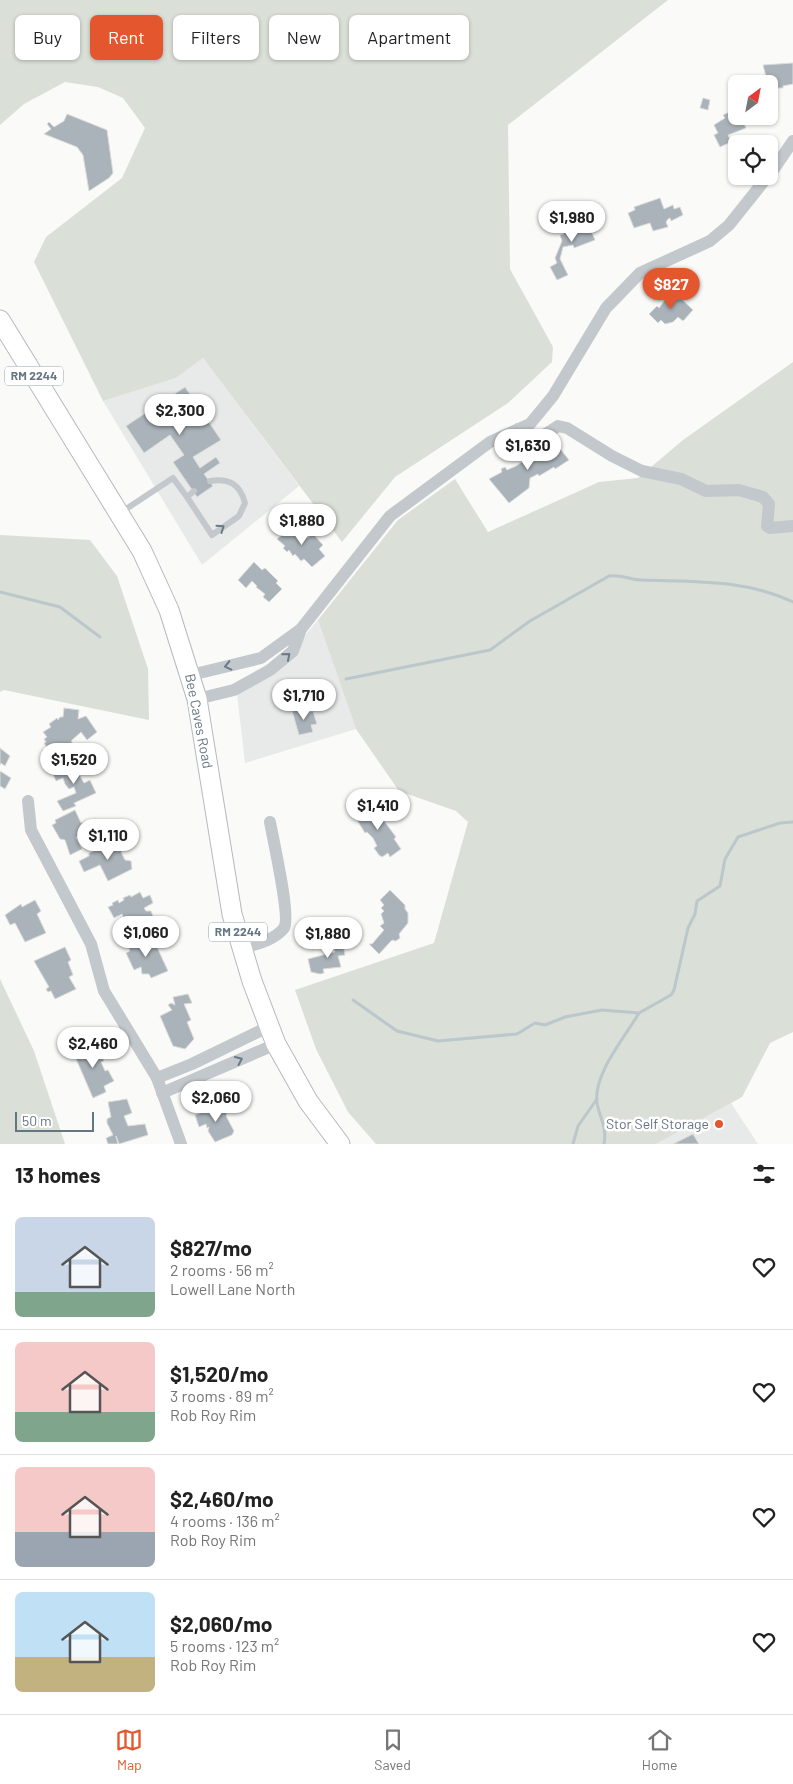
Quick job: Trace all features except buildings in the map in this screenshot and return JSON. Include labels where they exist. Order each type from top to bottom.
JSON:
[{"type":"main road","name":"Bee Caves Road","points":[[0,321],[142,551],[169,610],[197,699],[232,914],[242,948],[268,1027],[276,1044],[308,1101],[340,1144]]},
{"type":"street","points":[[778,162],[793,141]]},
{"type":"street","points":[[197,699],[234,690],[270,670],[293,651],[302,629],[390,516],[490,442],[530,424],[553,396],[606,308],[640,273],[710,241],[729,226],[761,185]]},
{"type":"street","points":[[518,429],[532,443],[558,426],[567,428],[604,452],[642,472],[681,479],[706,490],[739,490],[763,497],[769,504],[767,526],[770,528],[793,526]]},
{"type":"street","points":[[191,675],[261,658],[302,629]]},
{"type":"street","points":[[28,801],[31,830],[91,944],[104,991],[157,1078],[181,1144]]},
{"type":"street","points":[[242,948],[268,939],[284,928],[287,922],[286,906],[270,822]]},
{"type":"street","points":[[157,1078],[192,1064],[268,1027]]},
{"type":"street","points":[[162,1093],[276,1044]]},
{"type":"lane","points":[[118,513],[173,478],[212,535],[239,516],[245,503],[236,484],[227,480],[210,481]]},
{"type":"lane","points":[[187,497],[194,491]]},
{"type":"shaded area","points":[[0,0],[668,0],[508,125],[510,269],[553,347],[552,362],[508,403],[395,477],[342,542],[203,358],[176,378],[103,401],[34,262],[46,237],[122,178],[145,128],[123,98],[98,87],[65,82],[24,104],[0,125]]},
{"type":"shaded area","points":[[203,358],[299,486],[202,565],[103,401],[176,378]]},
{"type":"shaded area","points":[[793,362],[793,1032],[770,1043],[742,1097],[656,1144],[376,1144],[348,1112],[316,1049],[295,990],[434,943],[468,822],[456,811],[399,791],[356,729],[318,620],[398,520],[455,479],[488,532],[599,482],[638,478],[683,440]]},
{"type":"shaded area","points":[[0,535],[90,540],[117,576],[148,669],[149,720],[4,690],[0,692]]},
{"type":"shaded area","points":[[318,620],[356,729],[245,763],[237,694],[277,668]]},
{"type":"shaded area","points":[[0,979],[34,1051],[65,1144],[0,1144]]},
{"type":"shaded area","name":"Stor Self Storage","points":[[731,1103],[758,1144],[656,1144]]},
{"type":"waterway","points":[[346,679],[490,650],[530,621],[609,576],[638,580],[738,585],[793,602]]},
{"type":"waterway","points":[[0,592],[60,607],[100,637]]},
{"type":"waterway","points":[[353,1000],[397,1031],[438,1041],[517,1034],[535,1023],[545,1025],[565,1017],[602,1010],[639,1013],[671,995],[674,990],[688,928],[695,914],[697,901],[720,886],[725,859],[738,837],[780,823],[793,822]]},
{"type":"waterway","points":[[604,1144],[604,1127],[597,1103],[600,1080],[611,1056],[639,1013]]},
{"type":"waterway","points":[[573,1144],[578,1126],[597,1099]]},
{"type":"place","name":"Stor Self Storage","points":[[719,1124]]}]
